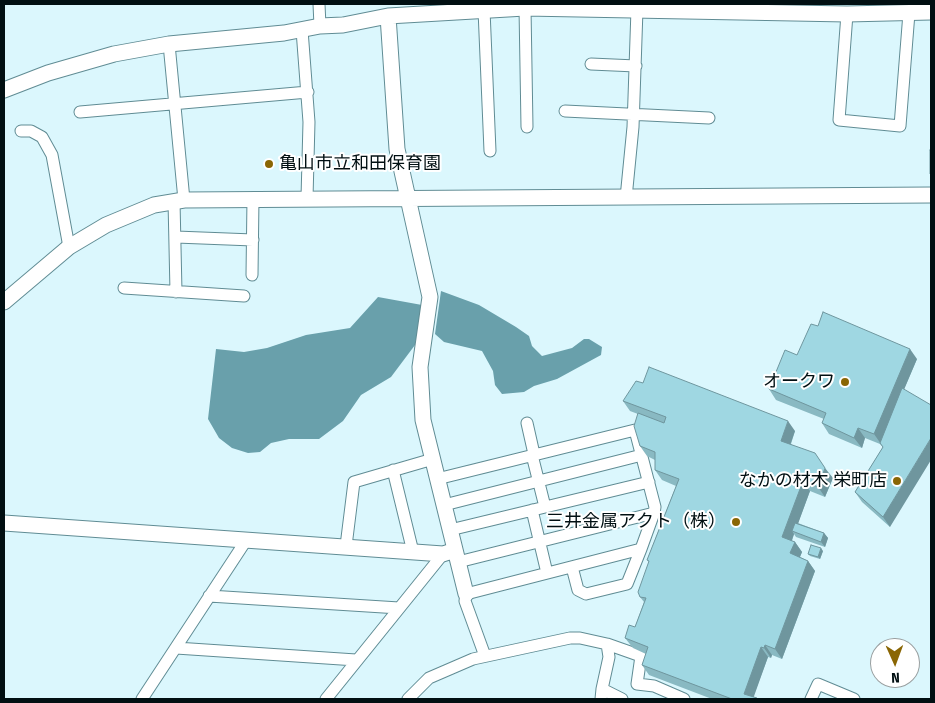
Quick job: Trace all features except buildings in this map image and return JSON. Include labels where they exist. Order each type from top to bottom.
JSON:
[{"type":"street","points":[[318,4],[320,26]]},
{"type":"street","points":[[4,90],[48,73],[114,54],[169,44],[302,30],[320,26],[343,25],[388,16],[449,8],[484,10],[525,8],[637,9],[847,14],[931,12]]},
{"type":"street","points":[[525,8],[527,127]]},
{"type":"street","points":[[626,198],[636,66],[637,9]]},
{"type":"street","points":[[484,10],[490,151]]},
{"type":"street","points":[[847,14],[839,120],[900,126],[909,13]]},
{"type":"street","points":[[388,16],[396,149],[430,298],[420,367],[423,420],[450,530],[452,556],[466,594],[465,601],[485,656]]},
{"type":"street","points":[[302,30],[308,92],[307,198]]},
{"type":"street","points":[[169,44],[175,105],[179,201],[176,237],[176,292]]},
{"type":"street","points":[[590,64],[636,66]]},
{"type":"street","points":[[80,112],[308,92]]},
{"type":"street","points":[[565,111],[709,118]]},
{"type":"street","points":[[21,131],[31,131],[42,137],[52,155],[69,247]]},
{"type":"street","points":[[4,302],[69,247],[106,225],[129,214],[179,201],[253,198],[626,198],[931,194]]},
{"type":"street","points":[[252,274],[253,198]]},
{"type":"street","points":[[176,237],[253,240]]},
{"type":"street","points":[[124,288],[244,296]]},
{"type":"street","points":[[527,423],[545,507]]},
{"type":"street","points":[[437,478],[635,430],[655,507],[627,584],[586,594],[578,590],[572,567]]},
{"type":"street","points":[[444,505],[642,455]]},
{"type":"street","points":[[346,546],[354,482],[433,459]]},
{"type":"street","points":[[393,470],[413,552]]},
{"type":"street","points":[[450,530],[649,482]]},
{"type":"street","points":[[532,510],[547,574]]},
{"type":"street","points":[[4,523],[346,546],[452,556],[539,541],[654,512]]},
{"type":"street","points":[[142,699],[247,539]]},
{"type":"street","points":[[466,594],[641,549]]},
{"type":"street","points":[[326,699],[400,608],[452,556]]},
{"type":"street","points":[[209,596],[400,608]]},
{"type":"street","points":[[408,699],[429,678],[485,656],[570,638],[580,638],[607,644],[641,656],[638,684],[661,689],[684,699]]},
{"type":"street","points":[[607,644],[609,657],[602,694],[622,699]]},
{"type":"street","points":[[176,648],[356,660]]},
{"type":"street","points":[[811,699],[818,684],[854,699]]},
{"type":"water","points":[[441,291],[479,305],[516,327],[529,336],[532,346],[542,356],[572,348],[584,339],[589,339],[602,347],[601,355],[557,379],[534,386],[524,392],[502,394],[495,385],[493,371],[482,351],[444,342],[435,334]]},
{"type":"water","points":[[378,297],[422,305],[415,345],[391,377],[361,395],[343,421],[319,439],[289,439],[271,443],[260,452],[248,453],[232,448],[219,438],[208,419],[216,349],[244,352],[267,348],[306,335],[350,328]]},
{"type":"place","name":"亀山市立和田保育園","points":[[269,164]]},
{"type":"place","name":"オークワ","points":[[845,382]]},
{"type":"place","name":"なかの材木 栄町店","points":[[897,481]]},
{"type":"place","name":"三井金属アクト（株）","points":[[736,522]]}]
